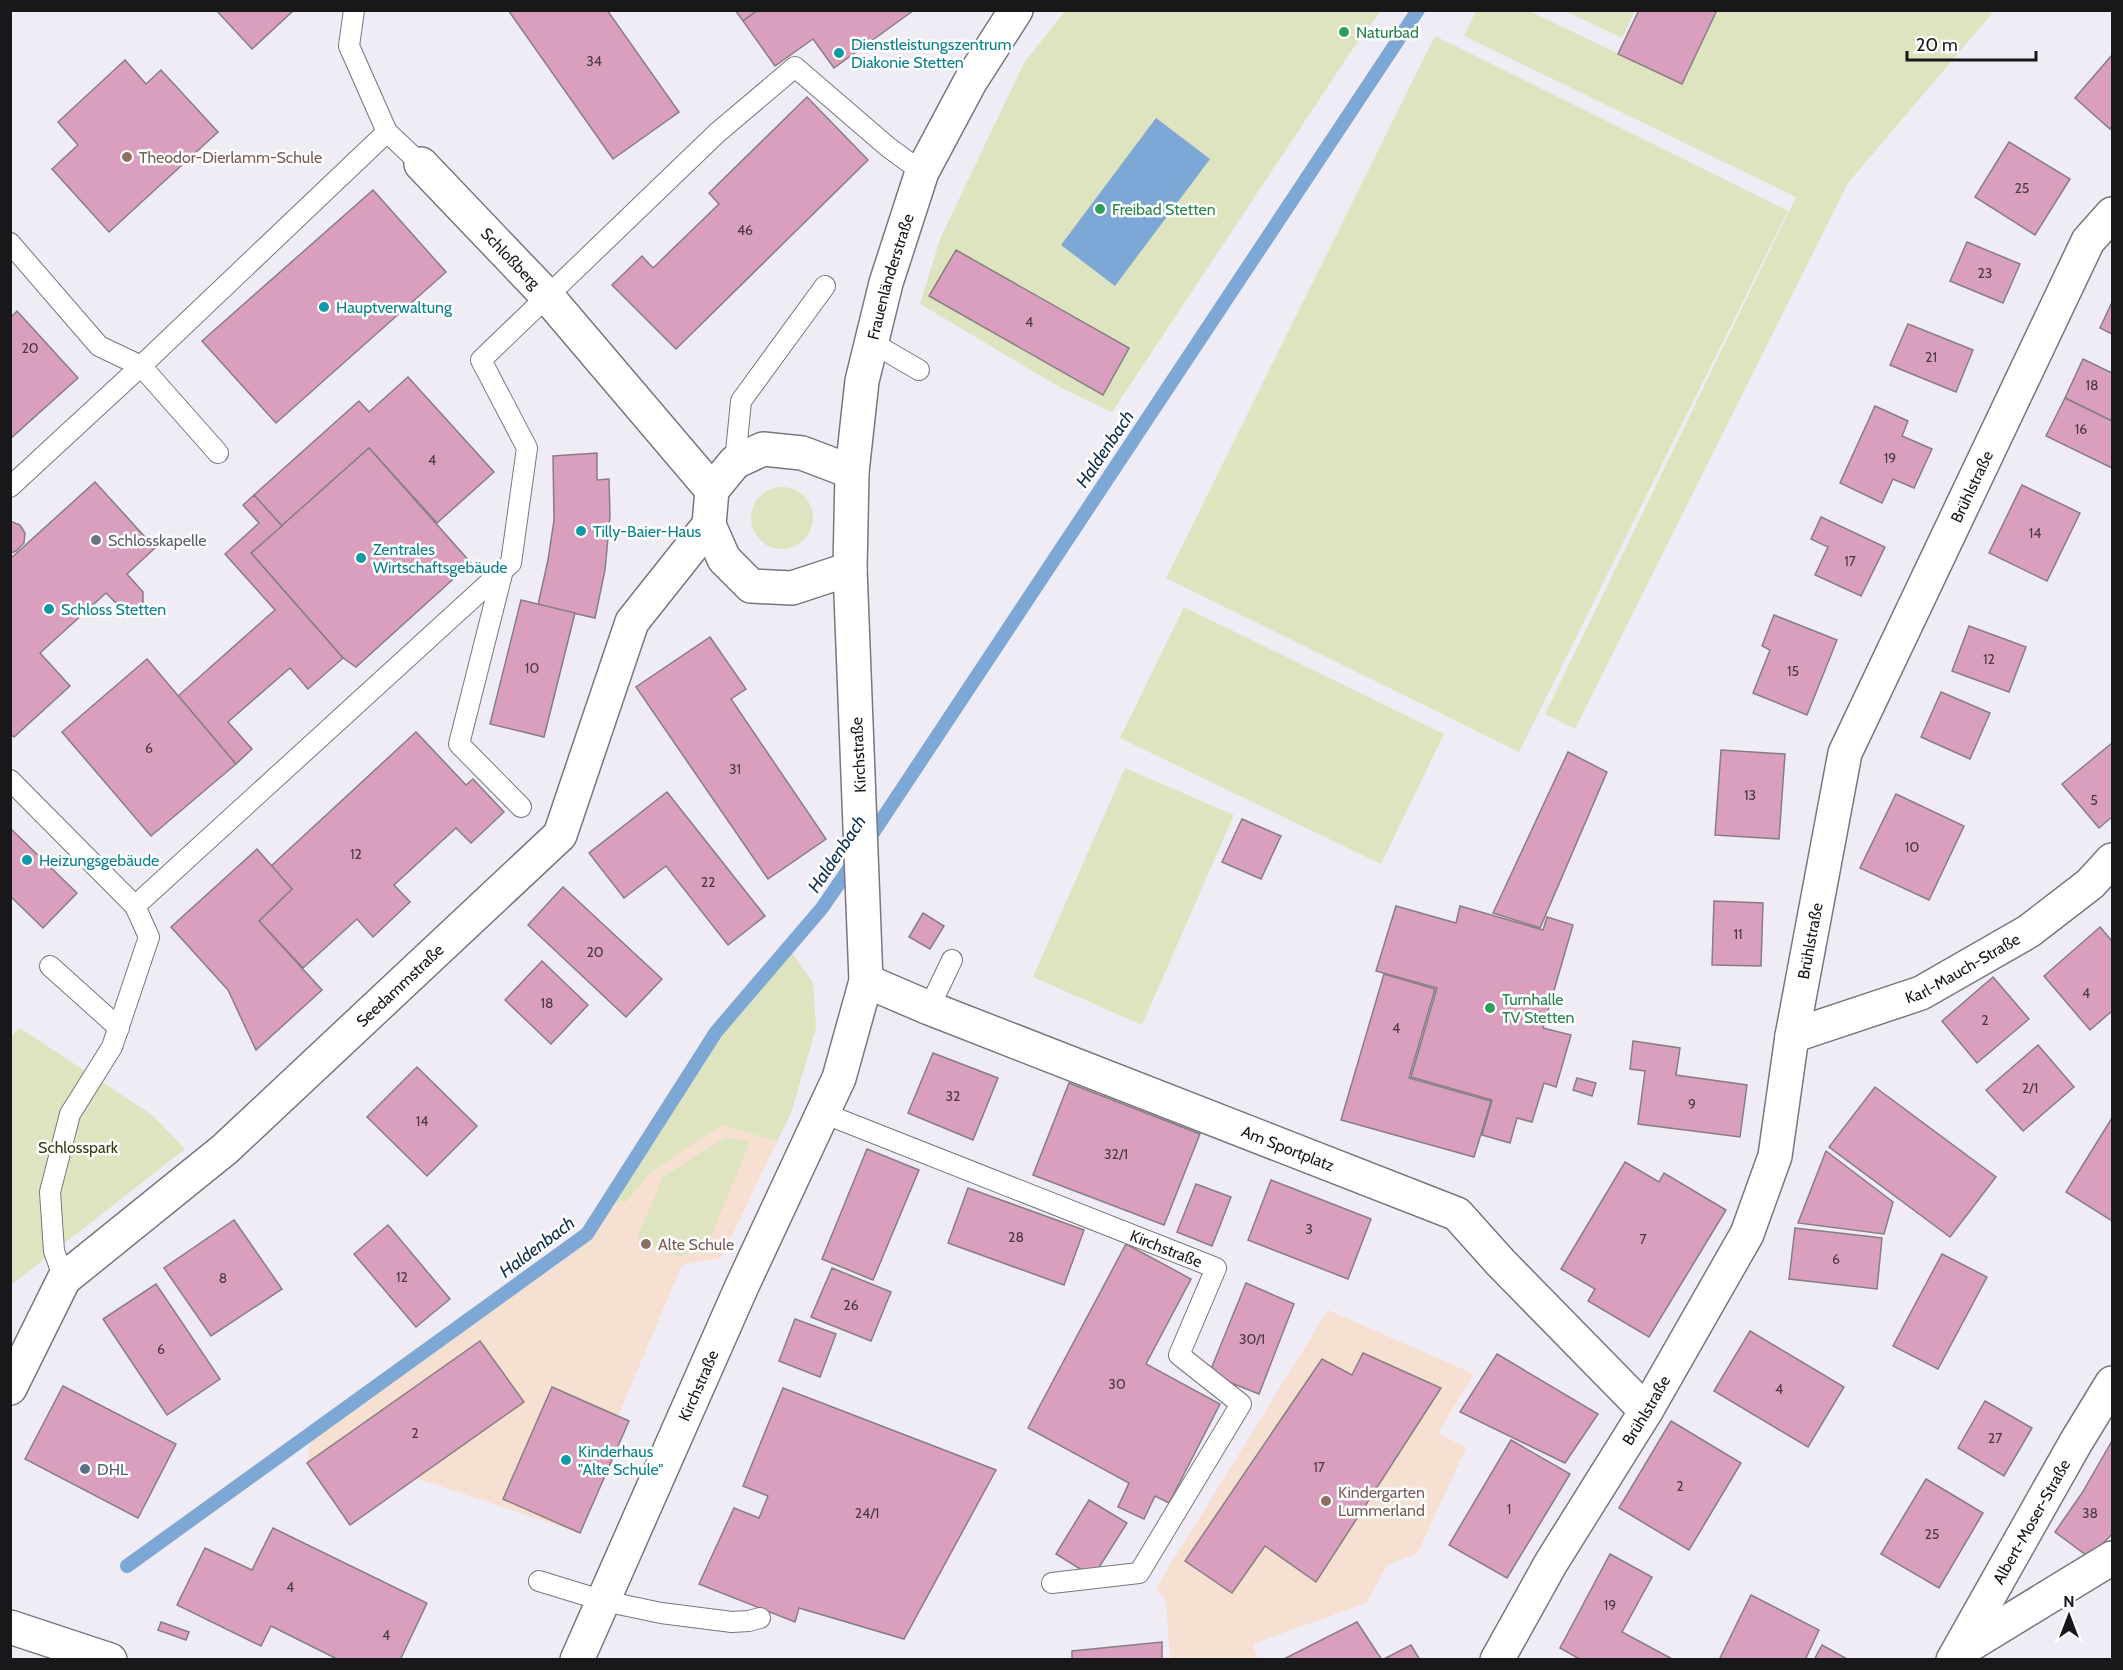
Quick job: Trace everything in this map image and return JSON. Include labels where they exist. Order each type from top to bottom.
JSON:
[{"type":"street","name":"Frauenländerstraße","points":[[850,569],[852,472],[862,381],[886,283],[922,172],[970,82],[1016,10]]},
{"type":"street","name":"Schloßberg","points":[[421,164],[547,296],[712,490]]},
{"type":"street","name":"Brühlstraße","points":[[1497,1659],[1551,1563],[1646,1411],[1747,1234],[1775,1156],[1792,1036],[1845,753],[2088,241],[2112,214]]},
{"type":"street","points":[[850,569],[792,588],[752,586],[724,559],[709,525],[712,490],[735,462],[763,449],[802,453],[852,472]]},
{"type":"street","name":"Seedammstraße","points":[[10,1388],[64,1279],[225,1149],[560,835],[632,622],[709,525]]},
{"type":"street","name":"Kirchstraße","points":[[577,1659],[742,1286],[839,1078],[867,981],[850,569]]},
{"type":"street","name":"Karl-Mauch-Straße","points":[[1792,1036],[1921,993],[2029,931],[2090,884],[2112,860]]},
{"type":"street","name":"Am Sportplatz","points":[[867,981],[929,1008],[1457,1215],[1646,1411]]},
{"type":"street","name":"Albert-Moser-Straße","points":[[1955,1656],[2112,1383]]},
{"type":"street","points":[[1955,1656],[2112,1558]]},
{"type":"street","points":[[10,1627],[110,1659]]},
{"type":"lane","name":"Schloßberg","points":[[354,10],[349,46],[387,132],[421,164]]},
{"type":"lane","points":[[135,906],[511,562],[527,448],[482,360],[717,133],[795,68],[888,147],[922,172]]},
{"type":"lane","points":[[10,487],[387,132]]},
{"type":"lane","points":[[10,243],[99,346],[141,366],[218,453]]},
{"type":"lane","points":[[735,462],[741,401],[825,286]]},
{"type":"lane","points":[[871,342],[919,370]]},
{"type":"lane","points":[[503,570],[459,744],[521,807]]},
{"type":"lane","points":[[10,780],[135,906],[149,937],[112,1047],[69,1114],[50,1192],[54,1251],[64,1279]]},
{"type":"lane","points":[[929,1008],[952,960]]},
{"type":"lane","points":[[50,966],[118,1028]]},
{"type":"lane","name":"Kirchstraße","points":[[823,1113],[1216,1268],[1179,1355],[1241,1404],[1139,1573],[1052,1582]]},
{"type":"lane","points":[[539,1581],[604,1601],[662,1613],[732,1622],[749,1621],[760,1617]]},
{"type":"shaded area","name":"Alte Schule","points":[[784,941],[813,983],[816,1028],[791,1113],[721,1258],[682,1265],[618,1416],[629,1421],[580,1533],[416,1478],[350,1525],[307,1463],[310,1443],[583,1230],[711,1033]]},
{"type":"shaded area","name":"Kindergarten Lummerland","points":[[1328,1310],[1474,1374],[1438,1433],[1466,1448],[1417,1554],[1388,1564],[1366,1603],[1253,1644],[1257,1659],[1170,1659],[1166,1600],[1156,1588]]},
{"type":"green space","points":[[1635,10],[1622,38],[1565,11]]},
{"type":"green space","name":"Freibad Stetten","points":[[1065,11],[1381,11],[1350,53],[1112,412],[1061,388],[920,304],[940,239],[1024,63]]},
{"type":"green space","points":[[1476,11],[1529,11],[1682,84],[1717,11],[1994,11],[1848,183],[1575,729],[1545,714],[1796,197],[1464,36]]},
{"type":"green space","points":[[1435,36],[1788,211],[1519,752],[1166,578]]},
{"type":"green space","points":[[782,487],[794,489],[804,496],[811,506],[813,518],[811,530],[804,540],[794,547],[782,549],[770,547],[760,540],[753,530],[751,518],[753,506],[760,496],[770,489]]},
{"type":"green space","points":[[1184,607],[1444,734],[1381,864],[1120,738]]},
{"type":"green space","points":[[1125,768],[1234,815],[1142,1025],[1033,977]]},
{"type":"green space","points":[[784,941],[813,983],[816,1028],[791,1113],[777,1141],[721,1125],[652,1171],[626,1202],[603,1199],[686,1072]]},
{"type":"green space","name":"Schlosspark","points":[[20,1028],[152,1115],[185,1149],[11,1285],[10,1037]]},
{"type":"green space","points":[[726,1137],[750,1142],[712,1234],[680,1258],[637,1238],[663,1177]]},
{"type":"water","points":[[1156,118],[1210,159],[1115,286],[1061,245]]},
{"type":"building","points":[[216,10],[294,10],[252,49]]},
{"type":"building","points":[[508,10],[607,10],[679,112],[613,159]]},
{"type":"building","points":[[735,10],[758,10],[743,21]]},
{"type":"building","name":"Dienstleistungszentrum Diakonie Stetten","points":[[758,10],[914,10],[834,68],[813,39],[775,66],[743,21]]},
{"type":"building","points":[[1639,10],[1717,10],[1682,84],[1618,54]]},
{"type":"building","points":[[2112,55],[2112,126],[2110,129],[2075,98]]},
{"type":"building","name":"Theodor-Dierlamm-Schule","points":[[125,60],[146,84],[161,70],[218,132],[109,232],[52,169],[78,145],[58,122]]},
{"type":"building","points":[[807,97],[868,160],[676,349],[612,285],[642,256],[653,268],[719,204],[709,193]]},
{"type":"building","points":[[2009,142],[2070,179],[2035,235],[1975,197]]},
{"type":"building","name":"Hauptverwaltung","points":[[373,190],[446,272],[276,423],[202,341]]},
{"type":"building","points":[[1967,242],[2020,264],[2003,303],[1950,281]]},
{"type":"building","points":[[956,250],[1129,348],[1103,395],[929,296]]},
{"type":"building","points":[[2112,302],[2112,334],[2100,328]]},
{"type":"building","points":[[17,311],[78,378],[10,439],[10,318]]},
{"type":"building","points":[[1908,324],[1973,350],[1956,392],[1890,365]]},
{"type":"building","points":[[2083,359],[2112,373],[2112,421],[2065,398]]},
{"type":"building","points":[[408,377],[494,472],[437,523],[369,448],[282,526],[254,495],[359,401],[369,412]]},
{"type":"building","points":[[2065,398],[2112,421],[2112,468],[2046,436]]},
{"type":"building","points":[[1875,406],[1908,421],[1902,436],[1932,449],[1914,488],[1893,479],[1882,503],[1840,483]]},
{"type":"building","name":"Zentrales Wirtschaftsgebäude","points":[[369,448],[471,563],[356,667],[343,658],[251,553]]},
{"type":"building","name":"Tilly-Baier-Haus","points":[[597,453],[597,480],[609,479],[610,516],[605,570],[595,618],[538,605],[554,520],[553,456]]},
{"type":"building","name":"Schloss Stetten","points":[[95,482],[155,548],[127,574],[143,592],[143,605],[136,612],[125,612],[106,593],[40,653],[70,686],[14,737],[10,734],[10,559]]},
{"type":"building","points":[[2022,485],[2080,513],[2047,581],[1989,553]]},
{"type":"building","points":[[254,495],[282,526],[251,553],[343,658],[308,689],[290,668],[228,722],[252,749],[236,764],[178,696],[275,610],[225,554],[259,523],[243,505]]},
{"type":"building","points":[[1821,517],[1885,547],[1861,596],[1815,575],[1828,547],[1811,539]]},
{"type":"building","points":[[10,521],[20,525],[25,533],[24,543],[11,553]]},
{"type":"building","points":[[521,600],[575,613],[544,737],[490,724]]},
{"type":"building","points":[[1774,615],[1837,640],[1807,715],[1753,693],[1770,650],[1762,646]]},
{"type":"building","points":[[1969,626],[2026,647],[2009,692],[1952,671]]},
{"type":"building","points":[[710,637],[746,689],[731,699],[826,839],[768,879],[636,687]]},
{"type":"building","points":[[147,659],[236,764],[151,836],[62,732]]},
{"type":"building","points":[[1941,692],[1990,713],[1970,759],[1921,737]]},
{"type":"building","points":[[416,732],[466,785],[473,779],[504,812],[471,843],[456,828],[394,885],[410,902],[373,937],[357,919],[303,968],[259,921],[292,889],[271,866]]},
{"type":"building","points":[[2112,743],[2112,817],[2099,828],[2062,784]]},
{"type":"building","points":[[1721,750],[1785,754],[1779,839],[1715,835]]},
{"type":"building","points":[[1568,752],[1607,772],[1540,928],[1493,913]]},
{"type":"building","points":[[667,792],[765,916],[728,945],[666,866],[624,898],[589,853]]},
{"type":"building","points":[[1896,794],[1964,826],[1929,900],[1860,868]]},
{"type":"building","points":[[1242,819],[1281,836],[1261,879],[1222,862]]},
{"type":"building","name":"Heizungsgebäude","points":[[10,828],[77,893],[43,928],[10,896]]},
{"type":"building","points":[[257,849],[292,889],[259,921],[322,990],[256,1050],[228,990],[171,927]]},
{"type":"building","points":[[563,887],[662,979],[626,1017],[528,925]]},
{"type":"building","points":[[1714,901],[1763,903],[1761,966],[1712,965]]},
{"type":"building","name":"Turnhalle TV Stetten","points":[[1396,906],[1456,923],[1460,906],[1543,930],[1547,917],[1573,925],[1543,1028],[1571,1035],[1556,1087],[1544,1083],[1532,1122],[1517,1118],[1510,1143],[1482,1135],[1492,1100],[1411,1077],[1437,988],[1376,971]]},
{"type":"building","points":[[923,913],[944,926],[930,949],[909,937]]},
{"type":"building","points":[[2100,927],[2112,941],[2112,1011],[2090,1030],[2044,976]]},
{"type":"building","points":[[542,961],[588,1005],[551,1044],[505,1000]]},
{"type":"building","points":[[1384,974],[1435,989],[1409,1078],[1491,1101],[1474,1157],[1341,1120]]},
{"type":"building","points":[[1993,977],[2029,1019],[1977,1063],[1942,1021]]},
{"type":"building","points":[[1633,1041],[1680,1048],[1676,1075],[1747,1085],[1740,1137],[1638,1124],[1645,1071],[1630,1069]]},
{"type":"building","points":[[2038,1045],[2074,1087],[2023,1131],[1986,1090]]},
{"type":"building","points":[[933,1053],[998,1078],[973,1140],[908,1113]]},
{"type":"building","points":[[417,1067],[477,1126],[427,1176],[367,1117]]},
{"type":"building","points":[[1577,1078],[1596,1083],[1592,1096],[1573,1090]]},
{"type":"building","points":[[1069,1083],[1200,1134],[1164,1225],[1033,1175]]},
{"type":"building","points":[[1875,1087],[1996,1177],[1950,1237],[1829,1147]]},
{"type":"building","points":[[2112,1118],[2112,1221],[2066,1192]]},
{"type":"building","points":[[867,1149],[919,1170],[873,1280],[822,1259]]},
{"type":"building","points":[[1826,1151],[1893,1202],[1884,1234],[1798,1223]]},
{"type":"building","points":[[1625,1162],[1659,1182],[1664,1173],[1726,1210],[1649,1337],[1588,1301],[1595,1289],[1561,1269]]},
{"type":"building","points":[[1271,1180],[1371,1219],[1348,1279],[1248,1240]]},
{"type":"building","points":[[1196,1184],[1231,1197],[1212,1246],[1177,1232]]},
{"type":"building","points":[[968,1188],[1084,1230],[1064,1285],[948,1243]]},
{"type":"building","points":[[234,1220],[282,1289],[211,1336],[164,1268]]},
{"type":"building","points":[[388,1225],[450,1299],[416,1327],[354,1254]]},
{"type":"building","points":[[1795,1228],[1882,1238],[1877,1289],[1789,1279]]},
{"type":"building","points":[[1126,1244],[1191,1279],[1146,1364],[1220,1404],[1169,1503],[1155,1496],[1144,1519],[1118,1507],[1129,1483],[1028,1428]]},
{"type":"building","points":[[1942,1254],[1987,1277],[1938,1369],[1893,1346]]},
{"type":"building","points":[[832,1268],[891,1292],[871,1341],[811,1317]]},
{"type":"building","points":[[1246,1283],[1294,1304],[1259,1394],[1209,1374]]},
{"type":"building","points":[[156,1284],[220,1379],[167,1415],[103,1319]]},
{"type":"building","points":[[795,1319],[836,1334],[820,1377],[779,1361]]},
{"type":"building","points":[[1750,1331],[1844,1387],[1808,1447],[1714,1391]]},
{"type":"building","points":[[480,1341],[524,1402],[350,1525],[307,1463]]},
{"type":"building","points":[[1363,1353],[1441,1388],[1316,1582],[1265,1546],[1232,1593],[1185,1561],[1322,1359],[1352,1375]]},
{"type":"building","points":[[1497,1354],[1598,1414],[1565,1463],[1460,1412]]},
{"type":"building","points":[[63,1386],[176,1444],[138,1518],[25,1459]]},
{"type":"building","name":"Kinderhaus \"Alte Schule\"","points":[[552,1387],[629,1421],[580,1533],[503,1499]]},
{"type":"building","points":[[783,1388],[996,1470],[904,1639],[799,1608],[795,1622],[699,1584],[734,1508],[759,1518],[768,1496],[743,1486]]},
{"type":"building","points":[[1985,1401],[2032,1428],[2004,1476],[1958,1448]]},
{"type":"building","points":[[1671,1421],[1741,1463],[1689,1550],[1619,1508]]},
{"type":"building","points":[[1511,1440],[1570,1474],[1507,1578],[1449,1545]]},
{"type":"building","points":[[2112,1441],[2112,1534],[2090,1558],[2055,1532],[2082,1493]]},
{"type":"building","points":[[1926,1479],[1983,1513],[1939,1588],[1881,1554]]},
{"type":"building","points":[[1089,1500],[1127,1523],[1093,1577],[1056,1554]]},
{"type":"building","points":[[273,1528],[427,1603],[400,1660],[339,1660],[271,1626],[261,1646],[177,1605],[205,1548],[252,1570]]},
{"type":"building","points":[[1610,1554],[1652,1577],[1622,1632],[1674,1660],[1581,1660],[1560,1648]]},
{"type":"building","points":[[1751,1595],[1819,1630],[1805,1660],[1719,1660]]},
{"type":"building","points":[[161,1622],[189,1632],[186,1640],[158,1630]]},
{"type":"building","points":[[1357,1622],[1382,1660],[1282,1660]]},
{"type":"building","points":[[1162,1642],[1162,1660],[1072,1660],[1072,1651]]},
{"type":"building","points":[[1411,1645],[1420,1660],[1382,1660]]},
{"type":"building","points":[[1822,1645],[1849,1660],[1814,1660]]},
{"type":"waterway","name":"Haldenbach","points":[[867,842],[1418,10]]},
{"type":"waterway","name":"Haldenbach","points":[[127,1566],[587,1234],[716,1032],[822,908],[855,860]]},
{"type":"place","name":"Naturbad","points":[[1344,32]]},
{"type":"place","name":"Dienstleistungszentrum Diakonie Stetten","points":[[839,53]]},
{"type":"place","name":"Theodor-Dierlamm-Schule","points":[[127,157]]},
{"type":"place","name":"Freibad Stetten","points":[[1100,209]]},
{"type":"place","name":"Hauptverwaltung","points":[[324,307]]},
{"type":"place","name":"Tilly-Baier-Haus","points":[[581,531]]},
{"type":"place","name":"Schlosskapelle","points":[[96,540]]},
{"type":"place","name":"Zentrales Wirtschaftsgebäude","points":[[361,558]]},
{"type":"place","name":"Schloss Stetten","points":[[49,609]]},
{"type":"place","name":"Heizungsgebäude","points":[[27,860]]},
{"type":"place","name":"Turnhalle TV Stetten","points":[[1490,1008]]},
{"type":"place","name":"Alte Schule","points":[[646,1244]]},
{"type":"place","name":"Kinderhaus \"Alte Schule\"","points":[[566,1460]]},
{"type":"place","name":"DHL","points":[[85,1469]]},
{"type":"place","name":"Kindergarten Lummerland","points":[[1326,1501]]}]
